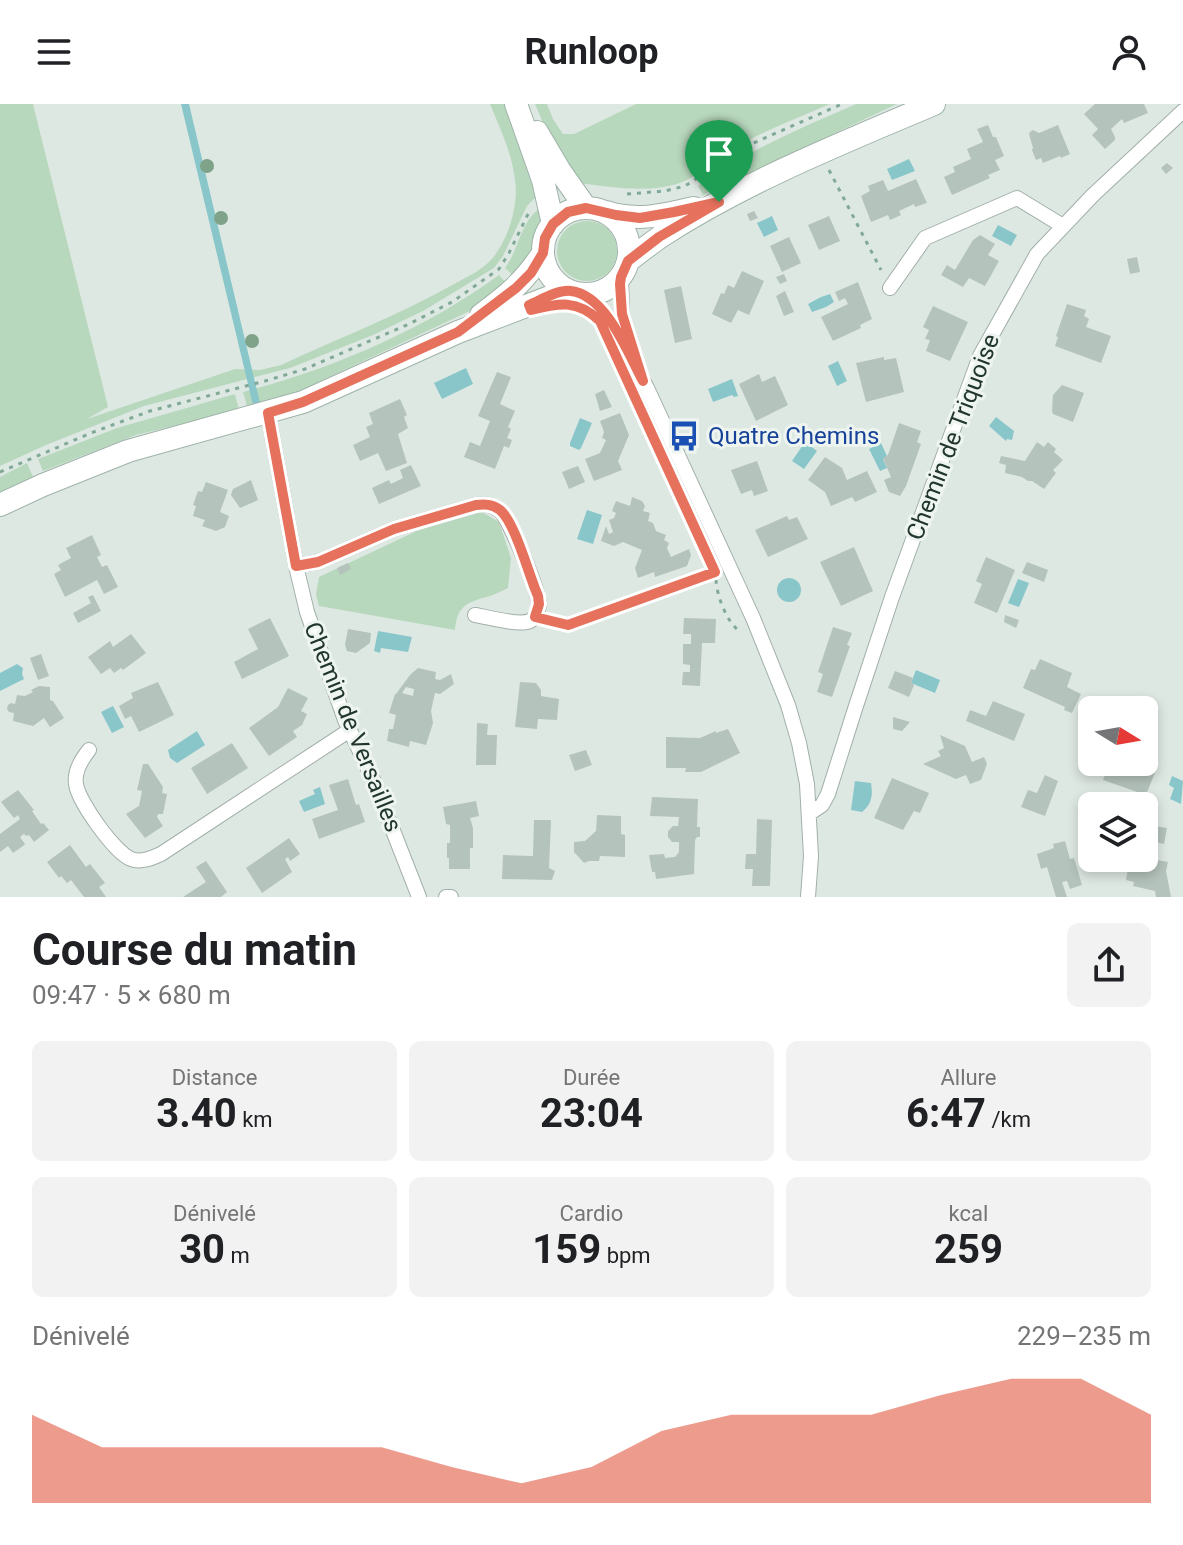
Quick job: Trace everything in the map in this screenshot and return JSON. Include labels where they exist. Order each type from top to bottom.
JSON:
[{"type":"street","points":[[518,104],[543,180],[553,224]]},
{"type":"street","points":[[518,104],[560,171],[596,210],[613,217],[625,232],[629,251],[620,284],[622,314],[643,381]]},
{"type":"street","points":[[0,505],[128,451],[303,402],[458,332],[577,292],[593,293],[609,288],[624,269],[659,237],[719,202],[820,153],[934,104]]},
{"type":"street","name":"Chemin de Triquoise","points":[[810,813],[822,805],[828,794],[892,597],[980,356],[1037,254],[1093,195],[1183,111]]},
{"type":"street","points":[[890,288],[925,238],[1017,198],[1063,226]]},
{"type":"street","points":[[719,202],[649,217],[630,217],[596,210],[568,212],[553,224],[545,238],[543,253],[548,271],[560,285],[577,292],[609,318],[643,381],[772,662],[799,743],[807,784],[811,856],[808,897]]},
{"type":"street","points":[[458,332],[516,288],[531,273],[543,253]]},
{"type":"street","name":"Chemin de Versailles","points":[[268,413],[307,612],[350,730],[419,897]]},
{"type":"street","points":[[296,566],[318,562],[394,529],[489,504],[502,511],[511,526],[539,604],[535,617],[529,621],[475,615]]},
{"type":"street","points":[[89,750],[77,771],[75,784],[81,799],[119,852],[132,860],[148,860],[350,730]]},
{"type":"path","points":[[622,194],[665,191],[685,186],[749,145],[842,104]]},
{"type":"path","points":[[820,153],[890,288]]},
{"type":"path","points":[[0,472],[150,411],[305,369],[409,324],[452,302],[499,269],[530,209],[547,198]]},
{"type":"path","points":[[535,617],[568,625],[715,572],[722,602],[733,626],[743,634]]},
{"type":"green space","points":[[0,104],[33,104],[108,407],[87,419],[235,369],[260,370],[281,365],[412,306],[482,268],[502,244],[511,223],[516,190],[505,141],[490,104],[505,104],[524,150],[537,196],[527,206],[494,268],[423,311],[290,368],[144,406],[0,466]]},
{"type":"green space","points":[[535,104],[547,104],[563,134],[574,134],[636,104],[830,104],[741,144],[684,181],[665,187],[640,189],[579,183],[547,132]]},
{"type":"green space","points":[[856,104],[897,104],[703,195],[698,186],[735,162]]},
{"type":"green space","points":[[544,206],[539,235],[517,279],[505,268],[530,218]]},
{"type":"green space","points":[[587,221],[598,223],[608,230],[615,240],[615,262],[608,272],[598,279],[587,281],[576,279],[566,272],[559,262],[557,251],[559,240],[566,230],[576,223]]},
{"type":"green space","points":[[499,275],[509,286],[485,304],[297,392],[247,406],[243,392],[310,372],[377,345],[440,313]]},
{"type":"green space","points":[[235,394],[239,410],[136,435],[43,471],[38,459],[117,428]]},
{"type":"green space","points":[[27,463],[33,477],[0,493],[0,477]]},
{"type":"green space","points":[[482,512],[499,522],[511,558],[508,588],[466,605],[459,612],[455,630],[319,606],[316,594],[319,577],[423,528]]},
{"type":"water","points":[[181,104],[189,104],[260,403],[253,405]]},
{"type":"water","points":[[909,159],[915,171],[892,180],[887,169]]},
{"type":"water","points":[[772,216],[778,230],[764,237],[757,223]]},
{"type":"water","points":[[998,225],[1017,235],[1011,246],[992,236]]},
{"type":"water","points":[[830,294],[834,302],[812,312],[808,304]]},
{"type":"water","points":[[838,361],[847,381],[837,386],[828,366]]},
{"type":"water","points":[[466,368],[473,384],[442,399],[434,383]]},
{"type":"water","points":[[732,379],[738,396],[713,402],[708,389]]},
{"type":"water","points":[[996,417],[1014,431],[1012,440],[1006,441],[989,426]]},
{"type":"water","points":[[580,418],[592,423],[579,450],[570,443]]},
{"type":"water","points":[[805,442],[817,451],[804,469],[792,461]]},
{"type":"water","points":[[881,443],[887,456],[883,459],[887,468],[880,471],[869,449]]},
{"type":"water","points":[[587,510],[602,515],[593,544],[577,539]]},
{"type":"water","points":[[789,578],[797,582],[801,590],[797,598],[789,602],[781,598],[777,590],[781,582]]},
{"type":"water","points":[[1018,579],[1029,583],[1019,607],[1008,603]]},
{"type":"water","points":[[378,631],[412,637],[408,652],[381,648],[380,653],[374,651]]},
{"type":"water","points":[[17,664],[23,668],[24,679],[0,691],[0,673]]},
{"type":"water","points":[[916,670],[940,680],[935,693],[911,683]]},
{"type":"water","points":[[113,706],[124,727],[112,733],[101,712]]},
{"type":"water","points":[[197,731],[205,745],[177,763],[170,758],[168,750]]},
{"type":"water","points":[[1172,776],[1183,781],[1181,804],[1170,799],[1174,788],[1169,785]]},
{"type":"water","points":[[855,781],[871,783],[871,799],[862,812],[851,810]]},
{"type":"water","points":[[320,787],[325,804],[304,812],[299,801],[315,794],[313,790]]},
{"type":"building","points":[[1095,104],[1144,104],[1148,113],[1124,123],[1122,119],[1111,129],[1115,140],[1105,149],[1092,135],[1098,129],[1084,114]]},
{"type":"building","points":[[988,125],[1004,156],[995,160],[1000,170],[988,175],[990,178],[952,195],[944,177],[955,172],[953,167],[971,159],[967,149],[983,142],[977,129]]},
{"type":"building","points":[[1058,125],[1070,154],[1043,163],[1041,158],[1036,160],[1030,132],[1039,133]]},
{"type":"building","points":[[1167,163],[1173,168],[1166,174],[1161,168]]},
{"type":"building","points":[[916,179],[927,203],[915,207],[914,204],[899,211],[901,215],[890,220],[888,215],[871,222],[861,196],[870,191],[868,186],[883,180],[888,191]]},
{"type":"building","points":[[754,211],[758,218],[750,221],[747,214]]},
{"type":"building","points":[[829,216],[840,241],[819,250],[808,225]]},
{"type":"building","points":[[980,235],[995,244],[988,255],[999,261],[985,286],[969,278],[963,287],[941,275],[947,265],[955,270],[973,240]]},
{"type":"building","points":[[789,237],[801,263],[782,272],[770,246]]},
{"type":"building","points":[[1137,257],[1140,272],[1130,274],[1127,259]]},
{"type":"building","points":[[742,271],[764,281],[749,315],[738,310],[731,323],[712,314],[721,293],[724,294],[728,285],[734,288]]},
{"type":"building","points":[[784,274],[787,281],[780,284],[776,277]]},
{"type":"building","points":[[858,282],[872,319],[860,325],[861,328],[833,341],[821,317],[848,304],[845,298],[839,301],[835,292]]},
{"type":"building","points":[[681,286],[692,339],[675,343],[664,290]]},
{"type":"building","points":[[785,291],[794,312],[784,316],[776,296]]},
{"type":"building","points":[[1067,304],[1086,310],[1084,316],[1089,319],[1086,327],[1111,336],[1101,363],[1055,346]]},
{"type":"building","points":[[933,306],[968,322],[950,361],[926,351],[930,340],[925,339],[929,330],[923,327]]},
{"type":"building","points":[[884,357],[884,360],[896,358],[904,392],[866,402],[856,363]]},
{"type":"building","points":[[497,372],[511,377],[500,404],[515,411],[508,427],[511,429],[507,438],[512,440],[509,448],[504,446],[495,469],[464,457],[470,442],[480,446],[490,421],[478,416]]},
{"type":"building","points":[[759,374],[762,382],[775,376],[788,405],[756,421],[739,384]]},
{"type":"building","points":[[1062,385],[1084,393],[1073,422],[1052,411],[1053,395]]},
{"type":"building","points":[[604,390],[612,407],[600,411],[595,394]]},
{"type":"building","points":[[400,399],[407,415],[404,417],[408,428],[398,434],[407,463],[386,471],[378,453],[360,461],[353,445],[370,437],[366,427],[373,424],[369,413]]},
{"type":"building","points":[[620,413],[629,435],[618,461],[622,470],[594,481],[585,459],[600,453],[606,440],[602,438],[604,432],[600,421]]},
{"type":"building","points":[[899,423],[921,431],[917,442],[921,444],[900,496],[889,492],[884,480],[891,477],[883,458],[889,452]]},
{"type":"building","points":[[1037,442],[1044,447],[1048,442],[1063,460],[1053,470],[1056,473],[1044,489],[1032,481],[1005,473],[1006,465],[999,463],[1001,456],[1025,461]]},
{"type":"building","points":[[825,457],[842,468],[847,480],[867,471],[877,492],[855,502],[852,497],[831,506],[825,492],[808,480]]},
{"type":"building","points":[[757,461],[768,491],[754,496],[752,490],[741,494],[731,470]]},
{"type":"building","points":[[411,465],[421,486],[379,504],[372,488],[403,478],[400,470]]},
{"type":"building","points":[[578,466],[585,482],[569,489],[562,472]]},
{"type":"building","points":[[251,480],[258,500],[240,508],[231,495],[233,489]]},
{"type":"building","points":[[206,482],[228,490],[220,512],[229,516],[225,527],[216,531],[202,526],[205,520],[193,516],[198,491],[202,492]]},
{"type":"building","points":[[632,497],[642,501],[645,506],[643,511],[650,513],[648,521],[653,523],[656,531],[666,535],[664,540],[669,543],[667,548],[671,557],[689,549],[691,555],[687,566],[655,577],[654,572],[638,578],[635,568],[642,550],[623,542],[614,546],[601,541],[606,526],[609,534],[613,532],[609,520],[616,513],[612,511],[616,501],[630,506]]},
{"type":"building","points":[[787,516],[789,520],[797,517],[808,539],[768,557],[755,530]]},
{"type":"building","points":[[92,535],[101,555],[97,557],[102,567],[107,565],[118,587],[104,594],[97,580],[65,597],[54,574],[61,570],[58,565],[71,558],[66,548]]},
{"type":"building","points":[[854,547],[873,591],[841,606],[820,562]]},
{"type":"building","points":[[986,557],[1015,570],[997,613],[974,603],[982,584],[976,581]]},
{"type":"building","points":[[1027,562],[1048,570],[1044,582],[1022,573]]},
{"type":"building","points":[[348,563],[351,569],[340,575],[337,568]]},
{"type":"building","points":[[93,595],[101,611],[78,623],[73,613],[91,603],[88,597]]},
{"type":"building","points":[[1005,615],[1019,620],[1016,628],[1004,622]]},
{"type":"building","points":[[270,618],[289,656],[242,679],[234,662],[258,649],[248,629]]},
{"type":"building","points":[[684,618],[716,619],[715,643],[702,643],[700,686],[682,685],[683,672],[690,672],[690,665],[683,664],[683,644],[691,644],[691,634],[683,634]]},
{"type":"building","points":[[833,627],[852,633],[832,697],[817,692],[823,674],[818,672]]},
{"type":"building","points":[[348,629],[371,633],[370,643],[356,653],[347,651]]},
{"type":"building","points":[[131,634],[146,653],[123,670],[121,668],[114,673],[110,668],[101,674],[88,657],[110,641],[113,647]]},
{"type":"building","points":[[41,654],[49,676],[38,680],[30,658]]},
{"type":"building","points":[[1040,659],[1072,673],[1067,687],[1081,694],[1072,713],[1023,688],[1031,669],[1035,670]]},
{"type":"building","points":[[418,668],[436,672],[435,679],[440,680],[451,674],[454,684],[440,694],[435,693],[431,711],[433,723],[426,745],[410,741],[409,747],[387,741],[396,715],[389,713],[395,694]],"holes":[[[406,687],[414,689],[413,696],[402,693]]]},
{"type":"building","points":[[895,671],[913,678],[911,683],[914,685],[909,697],[888,688]]},
{"type":"building","points":[[158,682],[174,715],[139,732],[131,716],[125,719],[119,706],[133,698],[131,693]]},
{"type":"building","points":[[520,682],[536,683],[541,696],[559,699],[557,720],[538,719],[537,729],[515,727]]},
{"type":"building","points":[[39,686],[50,687],[50,700],[64,718],[50,727],[44,718],[33,726],[13,721],[14,713],[9,712],[8,705],[15,704],[17,695],[25,696]]},
{"type":"building","points":[[288,688],[308,698],[301,711],[307,714],[302,725],[293,731],[297,737],[269,756],[249,728],[278,707]]},
{"type":"building","points":[[993,701],[1025,714],[1014,741],[966,721],[970,710],[986,716]]},
{"type":"building","points":[[893,717],[910,722],[902,731],[893,729]]},
{"type":"building","points":[[477,723],[488,724],[487,735],[497,735],[496,765],[476,765]]},
{"type":"building","points":[[728,729],[740,753],[701,772],[666,768],[666,737],[700,738]]},
{"type":"building","points":[[940,735],[965,746],[972,762],[984,757],[987,764],[981,780],[970,784],[966,775],[956,779],[923,764],[941,756],[938,751],[944,748]]},
{"type":"building","points":[[232,743],[248,768],[207,794],[191,768]]},
{"type":"building","points":[[586,750],[592,765],[575,771],[569,755]]},
{"type":"building","points":[[143,764],[148,764],[163,787],[162,793],[167,794],[163,814],[157,817],[163,826],[145,838],[126,814],[139,806],[142,791],[137,790]]},
{"type":"building","points":[[1045,775],[1058,781],[1045,816],[1021,807],[1028,790],[1037,793]]},
{"type":"building","points":[[1105,776],[1154,776],[1147,792],[1137,792],[1103,780]]},
{"type":"building","points":[[892,778],[929,793],[920,813],[914,811],[903,830],[874,818]]},
{"type":"building","points":[[348,779],[365,822],[319,839],[312,819],[338,810],[329,785]]},
{"type":"building","points":[[18,790],[41,824],[49,830],[34,842],[24,834],[20,837],[25,844],[23,846],[13,853],[8,846],[0,852],[0,834],[20,819],[18,815],[14,818],[1,802]]},
{"type":"building","points":[[652,797],[698,799],[697,827],[700,827],[700,837],[695,840],[694,874],[656,879],[655,872],[652,872],[649,855],[675,857],[679,852],[679,842],[672,842],[668,831],[678,826],[679,817],[650,816]]},
{"type":"building","points":[[476,801],[479,816],[470,818],[473,848],[470,848],[470,869],[449,869],[447,843],[450,843],[450,825],[446,824],[443,807]]},
{"type":"building","points":[[597,815],[621,816],[625,857],[600,856],[599,861],[584,863],[574,852],[574,842],[585,841],[596,831]]},
{"type":"building","points":[[757,819],[772,820],[770,886],[752,886],[753,869],[745,869],[746,854],[756,854]]},
{"type":"building","points":[[534,820],[551,820],[549,868],[555,871],[552,880],[502,879],[503,855],[533,856]]},
{"type":"building","points":[[1158,827],[1167,828],[1164,844],[1158,843]]},
{"type":"building","points":[[289,838],[300,854],[290,861],[288,857],[285,859],[292,872],[262,893],[246,868]]},
{"type":"building","points":[[1065,841],[1082,885],[1070,889],[1067,881],[1062,882],[1067,897],[1056,897],[1047,867],[1041,869],[1037,854],[1054,848],[1053,844]]},
{"type":"building","points":[[70,845],[86,867],[90,864],[105,883],[99,887],[106,897],[84,897],[71,880],[67,883],[61,876],[59,878],[47,862]]},
{"type":"building","points":[[1158,860],[1168,862],[1166,871],[1171,897],[1156,897],[1155,891],[1133,886],[1134,882],[1126,880],[1127,872],[1158,872]]},
{"type":"building","points":[[206,861],[227,892],[221,897],[183,897],[206,882],[196,867]]},
{"type":"place","name":"Quatre Chemins","points":[[684,436]]},
{"type":"route","points":[[719,202],[659,237],[628,261],[621,277],[622,314],[643,381],[609,318],[585,294],[568,290],[529,305],[531,310],[569,304],[588,310],[600,321],[715,572],[568,625],[535,617],[538,596],[511,526],[502,511],[489,504],[394,529],[318,562],[296,566],[268,413],[303,402],[458,332],[531,273],[543,253],[547,232],[568,212],[586,208],[640,218],[719,202]]}]
